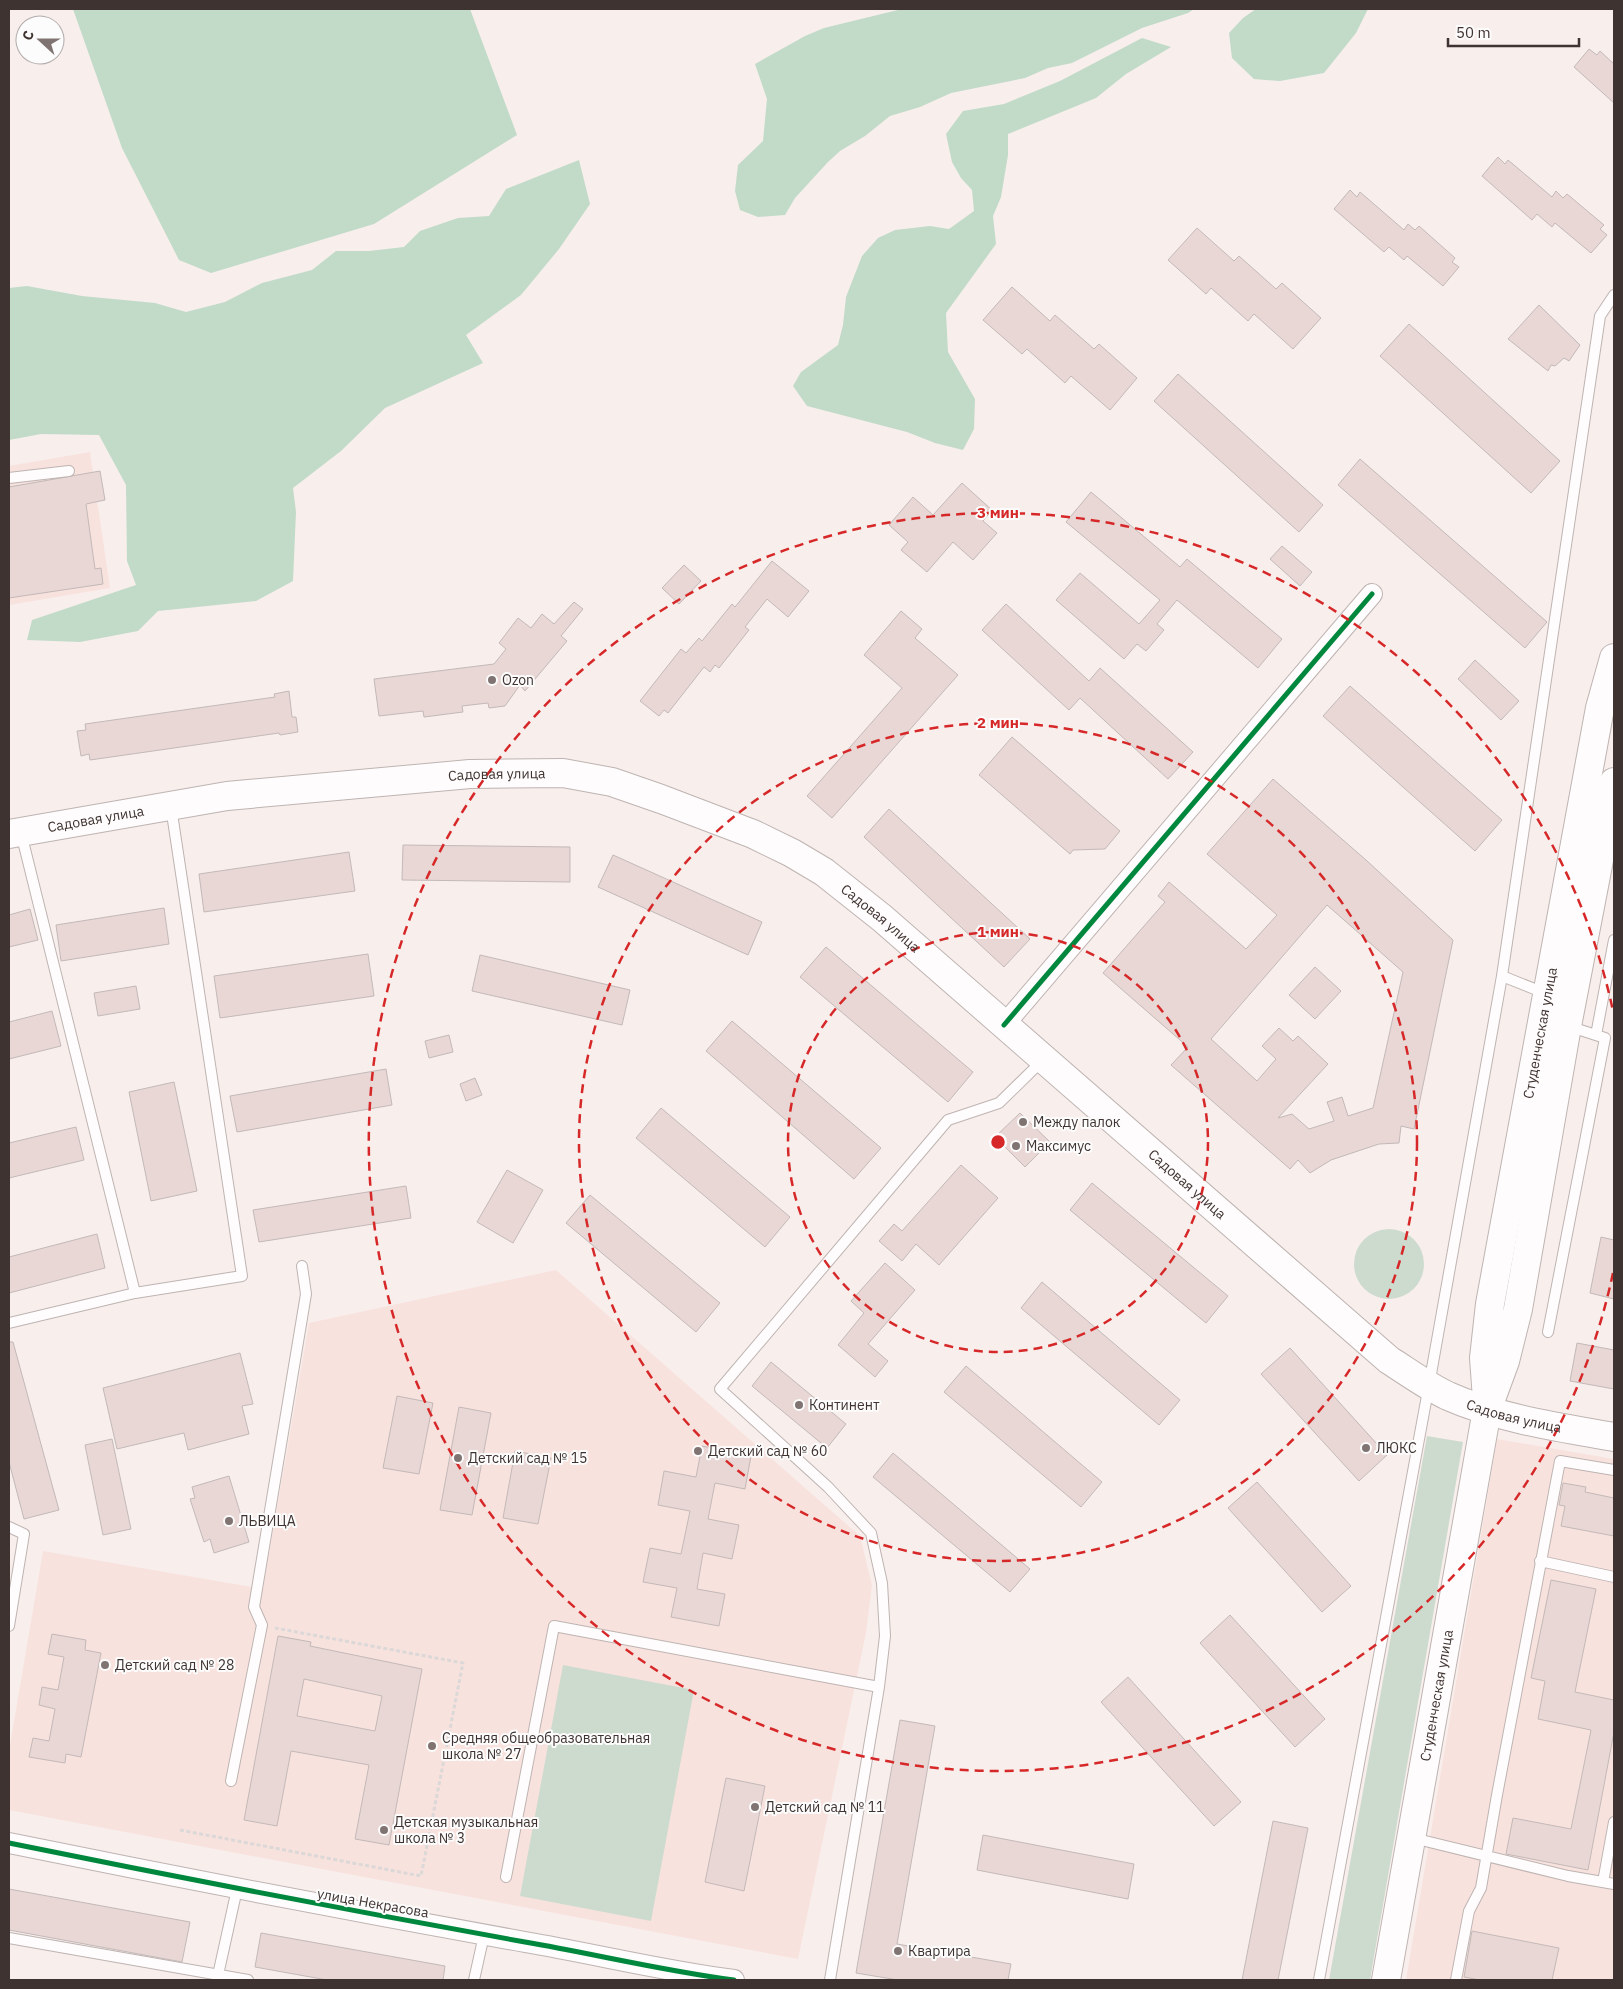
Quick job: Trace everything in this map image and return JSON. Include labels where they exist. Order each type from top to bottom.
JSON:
[{"type":"main road","name":"Студенческая улица","points":[[1487,1410],[1484,1358],[1490,1304],[1600,708],[1614,658]]},
{"type":"main road","name":"Садовая улица","points":[[15,833],[227,796],[470,774],[562,773],[612,782],[661,799],[753,834],[792,853],[824,872],[882,918],[1389,1360],[1448,1396],[1487,1410],[1539,1423],[1614,1437]]},
{"type":"main road","name":"Студенческая улица","points":[[1386,1980],[1487,1410],[1505,1361],[1518,1309],[1567,1026],[1602,861],[1614,782]]},
{"type":"street","points":[[1004,1025],[1372,594]]},
{"type":"street","name":"улица Некрасова","points":[[9,1844],[484,1935],[693,1978],[734,1980]]},
{"type":"lane","points":[[1319,1980],[1429,1385],[1502,976],[1600,316],[1614,295]]},
{"type":"lane","points":[[9,478],[68,470]]},
{"type":"lane","points":[[9,1323],[135,1293],[242,1276],[171,806]]},
{"type":"lane","points":[[15,833],[135,1293]]},
{"type":"lane","points":[[1596,1035],[1614,940]]},
{"type":"lane","points":[[1502,976],[1548,995]]},
{"type":"lane","points":[[1548,1332],[1605,1038],[1567,1026]]},
{"type":"lane","points":[[830,1980],[879,1687],[885,1636],[882,1583],[871,1533],[828,1487],[720,1389],[948,1120],[999,1103],[1044,1060]]},
{"type":"lane","points":[[231,1781],[262,1625],[254,1607],[306,1294],[302,1266]]},
{"type":"lane","points":[[1456,1980],[1469,1911],[1481,1888],[1560,1460],[1614,1470]]},
{"type":"lane","points":[[9,1527],[24,1534],[9,1626]]},
{"type":"lane","points":[[1540,1561],[1614,1577]]},
{"type":"lane","points":[[506,1877],[554,1626],[879,1687]]},
{"type":"lane","points":[[1603,1882],[1614,1822]]},
{"type":"lane","points":[[1412,1838],[1568,1876],[1614,1884]]},
{"type":"lane","points":[[218,1975],[237,1889]]},
{"type":"lane","points":[[474,1980],[484,1935]]},
{"type":"lane","points":[[9,1938],[248,1980]]},
{"type":"path","points":[[180,1830],[421,1876],[463,1663],[262,1625]]},
{"type":"shaded area","points":[[90,452],[110,588],[9,605],[9,466]]},
{"type":"shaded area","points":[[556,1270],[860,1536],[872,1585],[866,1633],[798,1959],[9,1810],[9,1751],[43,1551],[263,1589],[309,1323]]},
{"type":"shaded area","points":[[1497,1439],[1614,1459],[1614,1980],[1406,1980]]},
{"type":"green space","points":[[73,9],[470,9],[517,135],[374,224],[211,273],[179,260],[122,148]]},
{"type":"green space","points":[[902,9],[1194,9],[1188,13],[1142,28],[1072,63],[1048,68],[1025,78],[951,93],[920,107],[890,116],[865,136],[840,151],[828,162],[795,198],[785,215],[758,217],[740,210],[735,191],[738,165],[763,141],[767,99],[755,64],[805,36],[824,28]]},
{"type":"green space","points":[[1256,9],[1368,9],[1356,33],[1324,73],[1280,81],[1254,79],[1232,58],[1229,33],[1243,18]]},
{"type":"green space","points":[[1142,38],[1171,47],[1126,74],[1096,98],[1008,134],[1008,155],[1001,197],[993,216],[996,244],[946,313],[948,352],[975,399],[974,429],[963,450],[935,443],[907,432],[807,406],[793,386],[801,372],[838,345],[843,325],[846,297],[862,256],[878,238],[895,230],[930,226],[949,229],[974,211],[972,190],[961,178],[952,162],[946,134],[963,111],[1004,104],[1060,81]]},
{"type":"green space","points":[[579,160],[590,204],[559,249],[521,295],[466,335],[483,363],[385,408],[341,451],[293,488],[296,512],[293,581],[256,601],[158,611],[138,631],[80,642],[27,640],[32,620],[136,585],[127,561],[126,485],[99,435],[41,434],[9,440],[9,288],[27,286],[82,296],[155,303],[186,312],[225,302],[262,283],[312,270],[336,251],[369,251],[404,247],[420,231],[458,218],[489,216],[506,189]]},
{"type":"green space","points":[[1382,1229],[1396,1229],[1409,1235],[1418,1244],[1424,1257],[1422,1277],[1414,1289],[1396,1299],[1382,1299],[1369,1293],[1360,1284],[1354,1271],[1354,1257],[1360,1244],[1369,1235]]},
{"type":"green space","points":[[1427,1436],[1463,1442],[1370,1980],[1329,1980]]},
{"type":"green space","points":[[563,1665],[694,1690],[651,1921],[520,1896]]},
{"type":"building","points":[[1589,49],[1597,55],[1600,51],[1614,64],[1614,103],[1574,67]]},
{"type":"building","points":[[1498,157],[1505,164],[1508,160],[1552,197],[1556,191],[1563,198],[1567,194],[1604,225],[1600,229],[1607,235],[1591,253],[1555,223],[1552,227],[1537,214],[1532,220],[1482,176]]},
{"type":"building","points":[[1350,190],[1357,197],[1360,192],[1404,230],[1408,224],[1415,230],[1419,226],[1455,258],[1452,262],[1459,267],[1443,286],[1407,256],[1404,260],[1389,247],[1384,252],[1334,209]]},
{"type":"building","points":[[1197,228],[1234,261],[1239,256],[1276,289],[1282,283],[1321,318],[1293,349],[1254,314],[1248,321],[1211,288],[1206,294],[1168,260]]},
{"type":"building","points":[[1012,287],[1050,321],[1055,315],[1094,349],[1099,344],[1137,378],[1110,410],[1071,376],[1065,383],[1027,349],[1022,354],[983,320]]},
{"type":"building","points":[[1539,305],[1580,345],[1569,361],[1564,358],[1555,366],[1551,365],[1548,371],[1508,339]]},
{"type":"building","points":[[1409,324],[1560,461],[1531,493],[1380,356]]},
{"type":"building","points":[[1178,374],[1323,505],[1299,532],[1154,401]]},
{"type":"building","points":[[1360,459],[1547,622],[1525,648],[1338,485]]},
{"type":"building","points":[[100,471],[105,500],[86,504],[95,569],[101,568],[103,584],[9,598],[9,487]]},
{"type":"building","points":[[962,483],[992,510],[983,521],[997,533],[973,560],[953,542],[927,572],[901,550],[908,542],[889,525],[913,497],[933,515]]},
{"type":"building","points":[[1091,492],[1180,567],[1187,559],[1282,639],[1258,668],[1177,600],[1157,624],[1164,630],[1146,651],[1137,644],[1124,659],[1056,600],[1080,573],[1139,624],[1160,600],[1066,522]]},
{"type":"building","points":[[1282,546],[1312,572],[1300,586],[1270,559]]},
{"type":"building","points":[[772,561],[809,591],[788,617],[767,599],[745,627],[749,630],[719,668],[715,665],[710,672],[704,667],[668,713],[664,710],[659,716],[640,701],[681,649],[686,653],[699,638],[702,641],[732,604],[735,607]]},
{"type":"building","points":[[684,565],[701,581],[679,604],[662,588]]},
{"type":"building","points":[[574,602],[583,609],[561,636],[567,641],[525,691],[520,685],[505,706],[489,708],[488,703],[462,706],[463,712],[424,717],[423,711],[379,716],[374,679],[494,664],[506,649],[499,643],[518,618],[531,628],[542,614],[554,624]]},
{"type":"building","points":[[1006,604],[1089,681],[1100,668],[1193,752],[1168,779],[1080,698],[1069,710],[982,630]]},
{"type":"building","points":[[901,611],[922,629],[915,638],[958,675],[832,818],[807,796],[902,688],[864,655]]},
{"type":"building","points":[[1475,660],[1519,701],[1501,720],[1458,679]]},
{"type":"building","points":[[1350,686],[1502,820],[1475,851],[1323,716]]},
{"type":"building","points":[[289,691],[292,717],[296,717],[298,732],[280,735],[279,733],[90,760],[89,754],[81,756],[77,731],[86,730],[85,724],[275,697],[274,694]]},
{"type":"building","points":[[1012,737],[1120,831],[1105,849],[1073,850],[1070,854],[979,775]]},
{"type":"building","points":[[1273,779],[1366,860],[1453,940],[1414,1129],[1401,1126],[1399,1143],[1379,1144],[1331,1160],[1310,1173],[1298,1160],[1290,1169],[1171,1065],[1188,1047],[1103,973],[1165,902],[1158,896],[1169,882],[1246,949],[1277,915],[1207,854]],"holes":[[[1327,905],[1403,972],[1373,1108],[1348,1116],[1342,1097],[1327,1102],[1334,1121],[1309,1129],[1292,1114],[1278,1118],[1328,1064],[1298,1036],[1293,1041],[1279,1028],[1262,1046],[1276,1059],[1257,1081],[1211,1039]]]},
{"type":"building","points":[[889,809],[1030,939],[1004,967],[864,837]]},
{"type":"building","points":[[403,845],[570,847],[570,882],[402,880]]},
{"type":"building","points":[[349,852],[355,891],[204,912],[199,874]]},
{"type":"building","points":[[613,855],[762,922],[748,955],[598,887]]},
{"type":"building","points":[[164,908],[169,944],[61,961],[56,925]]},
{"type":"building","points":[[30,909],[38,940],[9,947],[9,915]]},
{"type":"building","points":[[826,947],[973,1072],[948,1102],[800,977]]},
{"type":"building","points":[[368,954],[374,996],[220,1018],[214,976]]},
{"type":"building","points":[[480,955],[630,990],[622,1025],[472,991]]},
{"type":"building","points":[[1315,967],[1341,991],[1315,1019],[1289,995]]},
{"type":"building","points":[[136,986],[140,1009],[98,1016],[94,993]]},
{"type":"building","points":[[52,1011],[61,1046],[9,1059],[9,1022]]},
{"type":"building","points":[[732,1021],[881,1148],[854,1179],[706,1051]]},
{"type":"building","points":[[449,1035],[453,1052],[429,1058],[425,1041]]},
{"type":"building","points":[[386,1069],[392,1105],[237,1132],[230,1096]]},
{"type":"building","points":[[475,1078],[482,1095],[466,1101],[460,1084]]},
{"type":"building","points":[[174,1082],[197,1191],[151,1201],[129,1092]]},
{"type":"building","points":[[661,1108],[790,1217],[765,1247],[636,1138]]},
{"type":"building","points":[[1020,1113],[1050,1142],[1025,1167],[995,1137]]},
{"type":"building","points":[[76,1127],[84,1160],[9,1178],[9,1143]]},
{"type":"building","points":[[961,1165],[998,1198],[939,1265],[916,1244],[902,1261],[879,1241],[894,1224],[902,1231]]},
{"type":"building","points":[[507,1170],[543,1190],[513,1243],[477,1222]]},
{"type":"building","points":[[1092,1183],[1228,1296],[1206,1323],[1070,1210]]},
{"type":"building","points":[[406,1186],[411,1218],[259,1242],[253,1210]]},
{"type":"building","points":[[590,1195],[720,1303],[696,1332],[566,1223]]},
{"type":"building","points":[[97,1234],[105,1268],[9,1293],[9,1257]]},
{"type":"building","points":[[1601,1237],[1614,1240],[1614,1299],[1590,1293]]},
{"type":"building","points":[[885,1263],[915,1290],[868,1344],[888,1361],[875,1377],[838,1345],[864,1313],[851,1301]]},
{"type":"building","points":[[1042,1282],[1180,1400],[1159,1425],[1021,1308]]},
{"type":"building","points":[[9,1342],[13,1342],[59,1510],[24,1519],[9,1462]]},
{"type":"building","points":[[1577,1343],[1614,1350],[1614,1389],[1570,1381]]},
{"type":"building","points":[[1290,1348],[1387,1455],[1359,1481],[1261,1374]]},
{"type":"building","points":[[240,1353],[253,1404],[242,1406],[249,1434],[188,1450],[184,1433],[117,1449],[103,1388]]},
{"type":"building","name":"Континент","points":[[771,1362],[846,1424],[827,1448],[752,1386]]},
{"type":"building","points":[[966,1366],[1102,1482],[1081,1507],[944,1392]]},
{"type":"building","points":[[397,1396],[433,1403],[419,1474],[383,1468]]},
{"type":"building","points":[[459,1407],[491,1413],[472,1515],[440,1510]]},
{"type":"building","points":[[112,1439],[131,1529],[103,1535],[85,1445]]},
{"type":"building","points":[[702,1446],[751,1456],[745,1489],[715,1483],[708,1519],[739,1525],[732,1559],[703,1553],[697,1589],[725,1594],[719,1626],[671,1617],[677,1588],[643,1582],[650,1548],[681,1554],[690,1511],[658,1505],[664,1471],[696,1477]]},
{"type":"building","points":[[515,1451],[551,1458],[538,1524],[503,1518]]},
{"type":"building","points":[[893,1453],[1030,1569],[1010,1592],[873,1477]]},
{"type":"building","points":[[229,1476],[249,1542],[214,1553],[210,1539],[204,1542],[190,1499],[195,1498],[192,1487]]},
{"type":"building","points":[[1257,1482],[1351,1586],[1322,1612],[1228,1508]]},
{"type":"building","points":[[1563,1483],[1586,1487],[1585,1492],[1614,1498],[1614,1536],[1561,1526],[1565,1506],[1559,1505]]},
{"type":"building","points":[[1551,1580],[1596,1589],[1575,1692],[1614,1700],[1614,1732],[1588,1870],[1506,1854],[1513,1818],[1571,1829],[1591,1730],[1538,1719],[1545,1681],[1531,1678]]},
{"type":"building","points":[[1230,1615],[1325,1719],[1295,1747],[1200,1643]]},
{"type":"building","name":"Детский сад № 28","points":[[52,1634],[86,1640],[85,1650],[101,1653],[81,1757],[66,1754],[65,1763],[29,1757],[33,1738],[49,1741],[55,1709],[39,1705],[42,1687],[58,1690],[64,1657],[48,1654]]},
{"type":"building","points":[[278,1636],[311,1642],[310,1646],[422,1669],[389,1845],[355,1839],[369,1765],[291,1751],[277,1826],[244,1820]],"holes":[[[304,1679],[382,1696],[375,1731],[297,1716]]]},
{"type":"building","points":[[1128,1677],[1241,1802],[1214,1826],[1101,1702]]},
{"type":"building","points":[[900,1720],[935,1726],[897,1944],[1011,1964],[1008,1980],[898,1980],[856,1973]]},
{"type":"building","points":[[726,1778],[765,1786],[744,1891],[705,1882]]},
{"type":"building","points":[[1273,1821],[1308,1828],[1278,1980],[1242,1980]]},
{"type":"building","points":[[983,1835],[1134,1864],[1128,1899],[977,1870]]},
{"type":"building","points":[[9,1889],[190,1922],[182,1962],[9,1930]]},
{"type":"building","points":[[1472,1931],[1559,1948],[1552,1980],[1480,1980],[1464,1977]]},
{"type":"building","points":[[261,1933],[445,1966],[443,1980],[327,1980],[255,1967]]},
{"type":"cycle path","points":[[1004,1025],[1372,594]]},
{"type":"cycle path","points":[[9,1843],[332,1906],[734,1980]]},
{"type":"place","name":"Ozon","points":[[492,680]]},
{"type":"place","name":"Между палок","points":[[1023,1122]]},
{"type":"place","name":"Максимус","points":[[1016,1146]]},
{"type":"place","name":"Континент","points":[[799,1405]]},
{"type":"place","name":"ЛЮКС","points":[[1366,1448]]},
{"type":"place","name":"Детский сад № 60","points":[[698,1451]]},
{"type":"place","name":"Детский сад № 15","points":[[458,1458]]},
{"type":"place","name":"ЛЬВИЦА","points":[[229,1521]]},
{"type":"place","name":"Детский сад № 28","points":[[105,1665]]},
{"type":"place","name":"Средняя общеобразовательная школа № 27","points":[[432,1746]]},
{"type":"place","name":"Детский сад № 11","points":[[755,1807]]},
{"type":"place","name":"Детская музыкальная школа № 3","points":[[384,1830]]},
{"type":"place","name":"Квартира","points":[[898,1951]]}]
